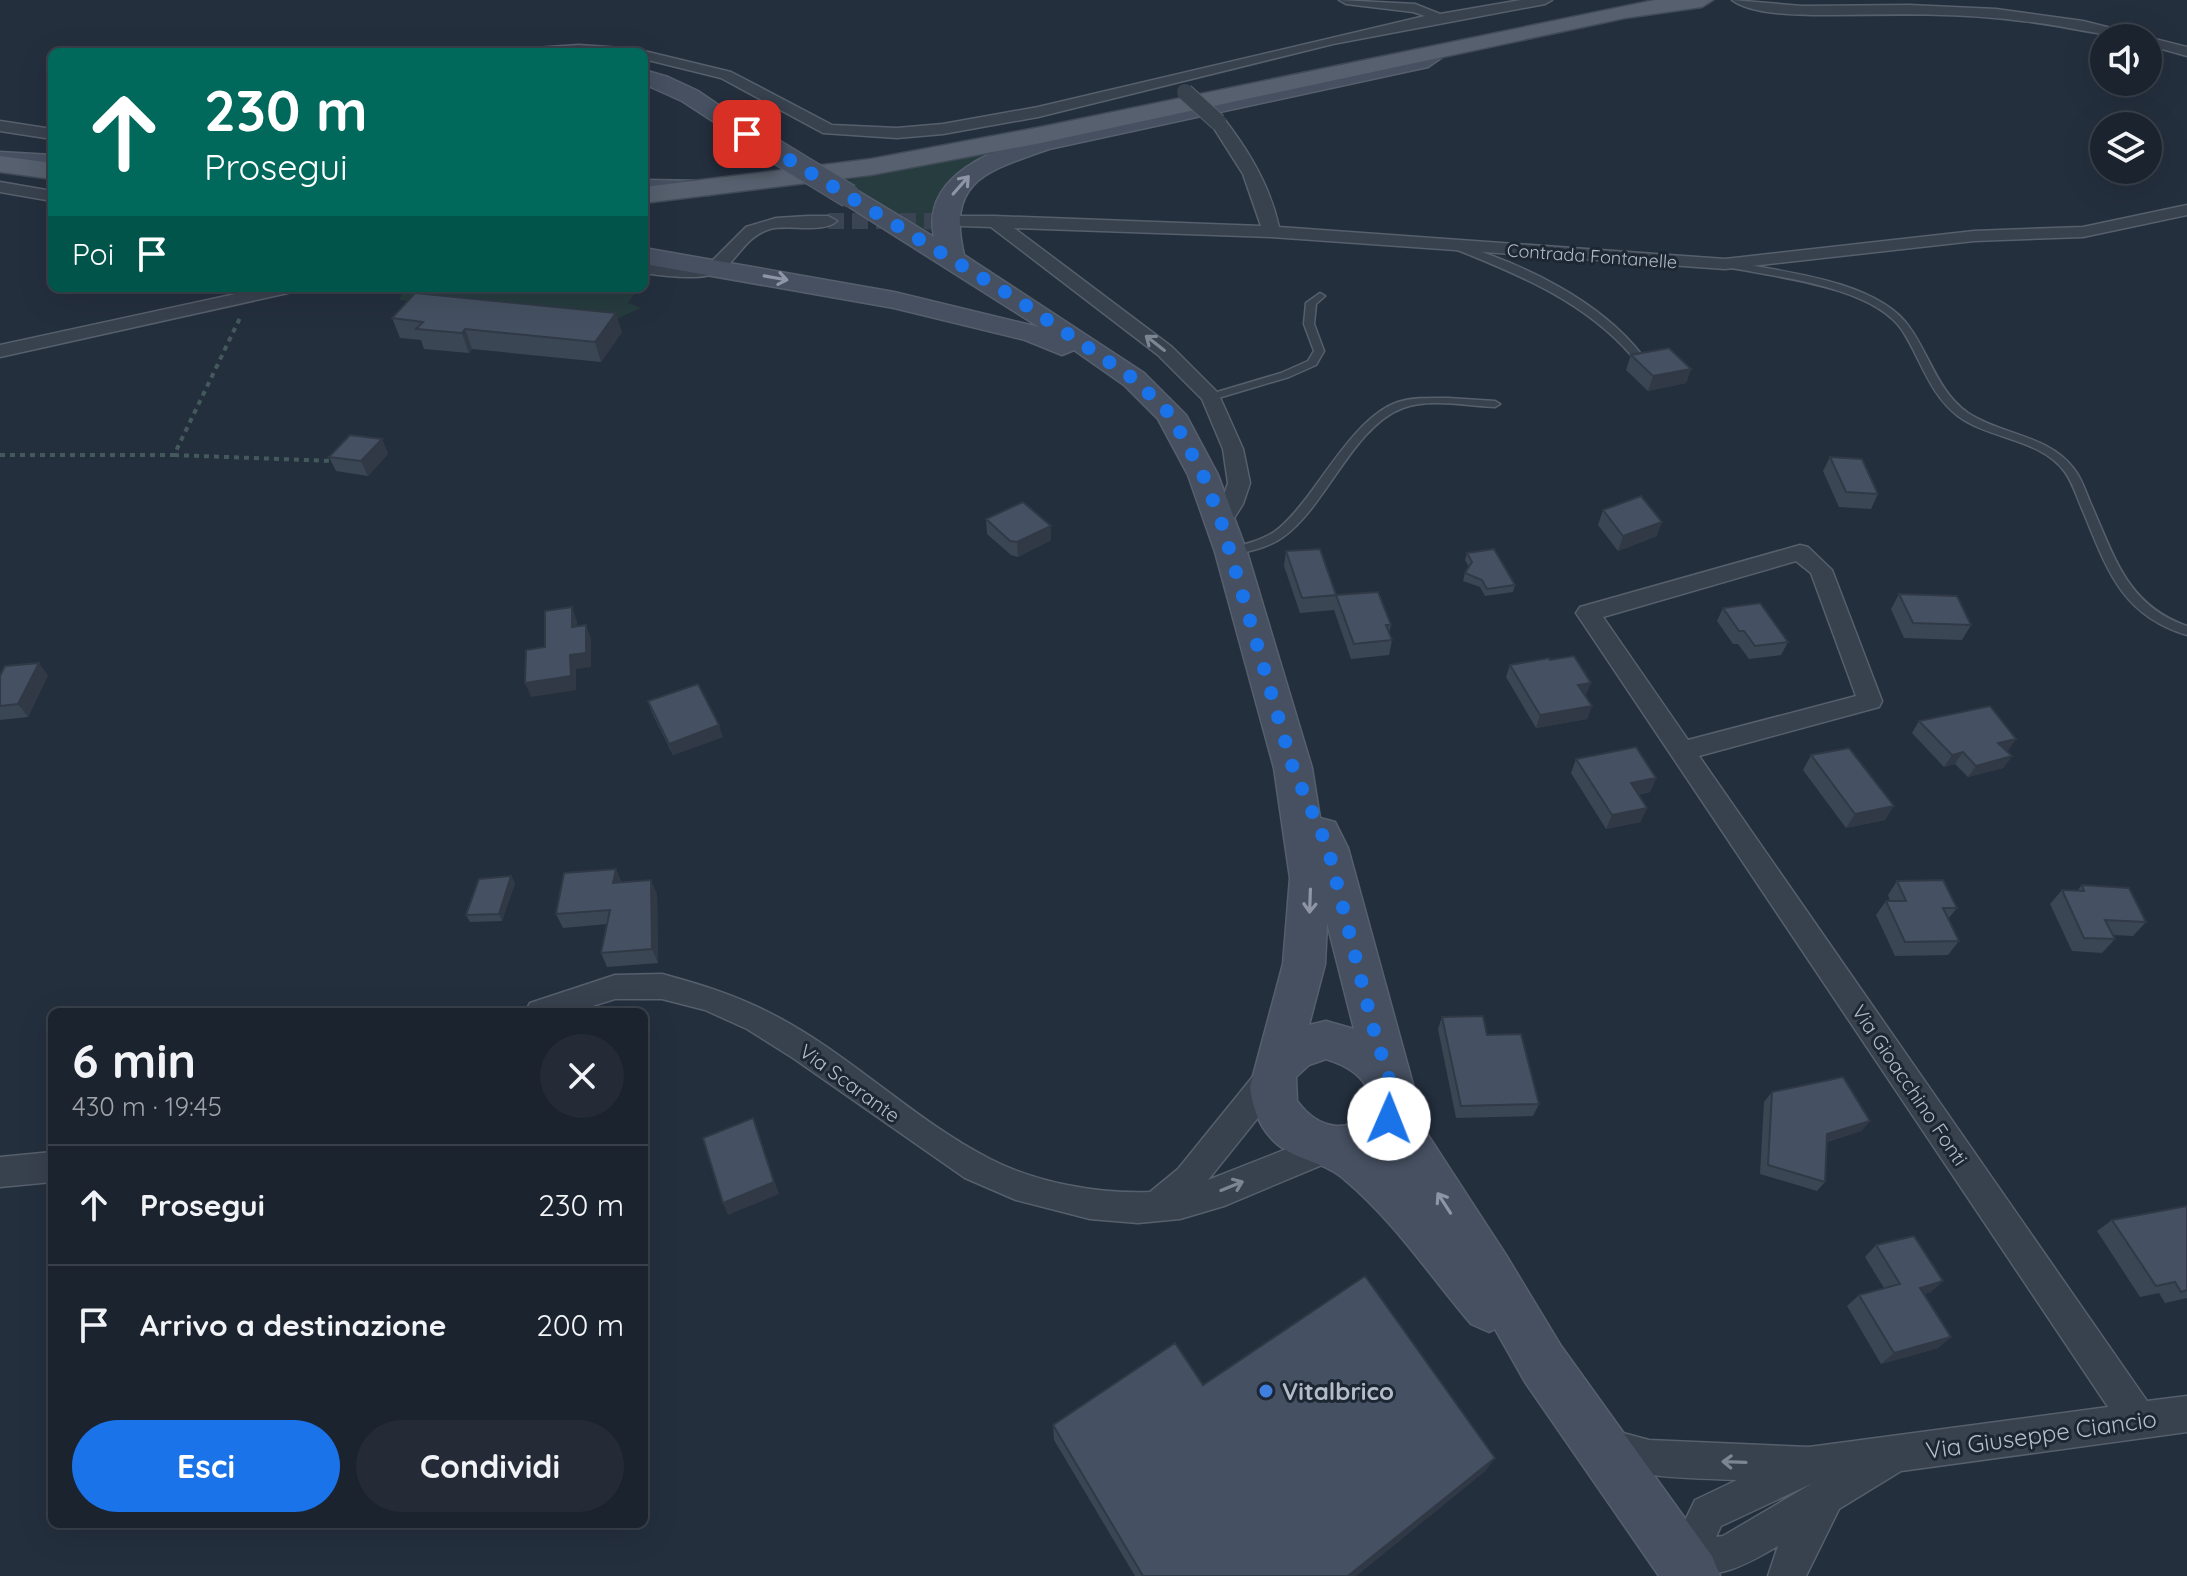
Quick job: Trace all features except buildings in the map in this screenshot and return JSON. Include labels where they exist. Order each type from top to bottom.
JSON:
[{"type":"main road","points":[[648,195],[885,164],[1625,11],[1702,0]]},
{"type":"main road","points":[[951,256],[942,230],[946,203],[965,177],[996,160],[1043,143],[1420,62],[1440,51]]},
{"type":"main road","points":[[648,78],[659,80],[687,95],[951,256],[1134,379],[1171,415],[1203,475],[1226,536],[1293,768],[1310,878],[1304,964],[1276,1070],[1273,1098],[1283,1120],[1312,1142],[1354,1157],[1408,1212],[1470,1287],[1543,1364]]},
{"type":"main road","points":[[0,162],[48,169]]},
{"type":"main road","points":[[648,187],[708,188]]},
{"type":"main road","points":[[648,257],[894,300],[1035,334],[1134,379]]},
{"type":"main road","points":[[1293,768],[1328,848],[1404,1137],[1543,1364],[1688,1570]]},
{"type":"main road","points":[[1276,1070],[1290,1051],[1306,1042],[1326,1040],[1347,1042],[1365,1051],[1380,1065],[1392,1092],[1389,1119],[1378,1134],[1361,1144],[1335,1148]]},
{"type":"street","points":[[1346,0],[1429,11],[1434,15],[1433,19]]},
{"type":"street","points":[[648,56],[726,75],[809,122],[845,133],[943,129],[1180,86],[1333,40],[1545,0]]},
{"type":"street","points":[[1744,2],[1772,10],[1953,10],[2051,20],[2090,28]]},
{"type":"street","points":[[2162,44],[2187,52]]},
{"type":"street","points":[[1180,86],[1238,146],[1268,213],[1271,232]]},
{"type":"street","points":[[0,126],[48,133]]},
{"type":"street","points":[[0,187],[48,195]]},
{"type":"street","name":"Contrada Fontanelle","points":[[961,221],[1271,232],[1725,264],[1974,236],[2083,232],[2187,210]]},
{"type":"street","points":[[648,269],[677,273],[716,267],[735,241],[755,229],[779,222],[828,221]]},
{"type":"street","points":[[994,221],[1165,351],[1211,397],[1233,449],[1239,483],[1226,536]]},
{"type":"street","points":[[0,351],[269,292]]},
{"type":"street","name":"Via Gioacchino Fonti","points":[[1682,751],[1870,701],[1821,570],[1800,552],[1588,613],[1682,751],[2138,1419]]},
{"type":"street","name":"Via Scarante","points":[[552,1008],[616,987],[687,991],[761,1023],[799,1045],[897,1118],[978,1169],[1062,1198],[1157,1207],[1205,1197],[1335,1148]]},
{"type":"street","points":[[1157,1207],[1189,1180],[1276,1070]]},
{"type":"street","points":[[0,1172],[48,1167]]},
{"type":"street","name":"Via Giuseppe Ciancio","points":[[1688,1570],[1730,1553],[1817,1481],[1895,1455],[2187,1414]]},
{"type":"street","points":[[1596,1443],[1649,1458],[1817,1481],[1787,1576]]},
{"type":"lane","points":[[1458,247],[1541,282],[1623,337],[1636,354]]},
{"type":"lane","points":[[1725,264],[1859,295],[1884,308],[1903,323],[1932,377],[1960,412],[1986,428],[2020,437],[2052,451],[2070,470],[2123,590],[2147,612],[2187,631]]},
{"type":"lane","points":[[1211,397],[1285,375],[1312,363],[1319,351],[1309,324],[1311,303],[1320,296]]},
{"type":"lane","points":[[1226,536],[1280,534],[1298,517],[1377,419],[1399,406],[1427,402],[1495,404]]},
{"type":"path","points":[[174,455],[250,296]]},
{"type":"path","points":[[0,455],[174,455],[333,461]]},
{"type":"green space","points":[[1009,147],[968,170],[946,189],[933,215],[932,231],[925,232],[846,181]]},
{"type":"green space","points":[[403,292],[636,292],[628,303],[641,308],[614,320],[399,300]]},
{"type":"tunnel","points":[[828,221],[961,221]]},
{"type":"place","name":"Vitalbrico","points":[[1266,1391]]},
{"type":"route","points":[[747,134],[951,256],[1015,298],[1134,379],[1171,415],[1203,475],[1221,521],[1293,768],[1328,848],[1390,1082],[1393,1101],[1389,1119]]}]
